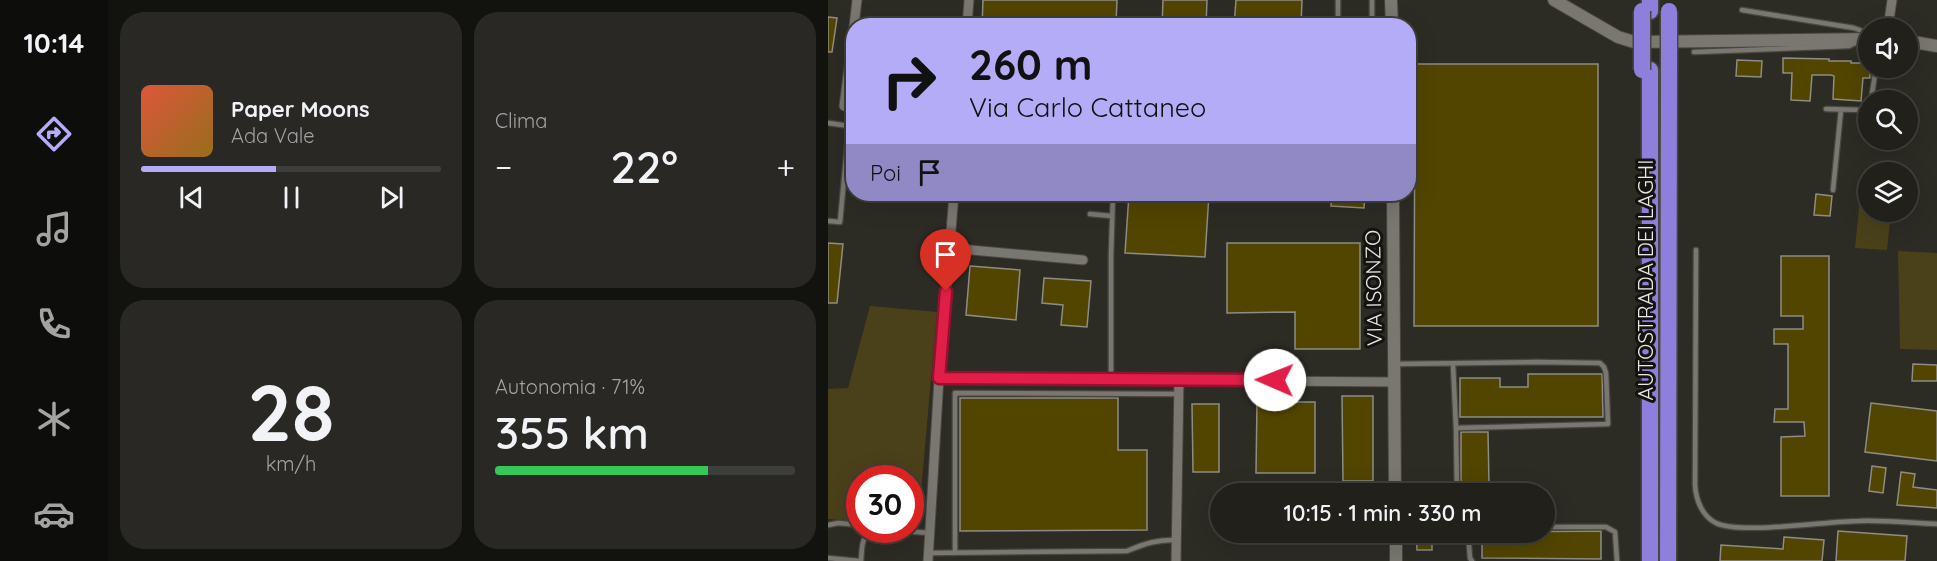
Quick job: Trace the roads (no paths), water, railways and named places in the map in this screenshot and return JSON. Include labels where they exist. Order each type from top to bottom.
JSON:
[{"type":"highway","name":"AUTOSTRADA DEI LAGHI","points":[[1646,5],[1650,291],[1650,561]]},
{"type":"highway","name":"AUTOSTRADA DEI LAGHI","points":[[1668,561],[1669,5]]},
{"type":"street","points":[[855,18],[857,0]]},
{"type":"street","points":[[968,18],[969,0]]},
{"type":"street","points":[[1390,0],[1392,18]]},
{"type":"street","points":[[1394,18],[1399,0]]},
{"type":"street","points":[[1554,0],[1618,37],[1634,42],[1858,39]]},
{"type":"street","points":[[1889,18],[1892,0]]},
{"type":"street","points":[[1918,43],[1937,46]]},
{"type":"street","points":[[844,106],[846,90]]},
{"type":"street","points":[[929,557],[939,378],[953,201]]},
{"type":"street","name":"VIA ISONZO","points":[[1393,201],[1395,483]]},
{"type":"street","points":[[949,248],[1083,260]]},
{"type":"street","points":[[939,378],[1394,381]]},
{"type":"street","points":[[1176,561],[1179,379]]},
{"type":"street","points":[[1396,543],[1396,561]]},
{"type":"lane","points":[[1338,0],[1338,18]]},
{"type":"lane","points":[[1372,0],[1372,18]]},
{"type":"lane","points":[[1742,10],[1858,30]]},
{"type":"lane","points":[[1694,52],[1849,46],[1858,42]]},
{"type":"lane","points":[[1826,109],[1858,110]]},
{"type":"lane","points":[[1833,190],[1841,110]]},
{"type":"lane","points":[[828,123],[846,126]]},
{"type":"lane","points":[[828,221],[840,222],[846,158]]},
{"type":"lane","points":[[1110,379],[1113,201]]},
{"type":"lane","points":[[1090,214],[1112,216]]},
{"type":"lane","points":[[1696,250],[1695,485],[1696,497],[1706,515],[1714,522],[1736,528],[1859,521],[1937,524]]},
{"type":"lane","points":[[1394,364],[1536,362],[1600,363],[1604,367],[1608,424],[1456,428]]},
{"type":"lane","points":[[1454,364],[1457,483]]},
{"type":"lane","points":[[955,553],[955,393],[1179,394]]},
{"type":"lane","points":[[828,525],[846,524]]},
{"type":"lane","points":[[1555,527],[1606,527],[1616,532],[1617,561]]},
{"type":"lane","points":[[924,533],[930,533]]},
{"type":"lane","points":[[929,557],[955,553],[1127,550],[1147,542],[1176,540]]},
{"type":"lane","points":[[828,558],[860,561],[862,543]]},
{"type":"lane","points":[[1469,543],[1472,561]]}]
